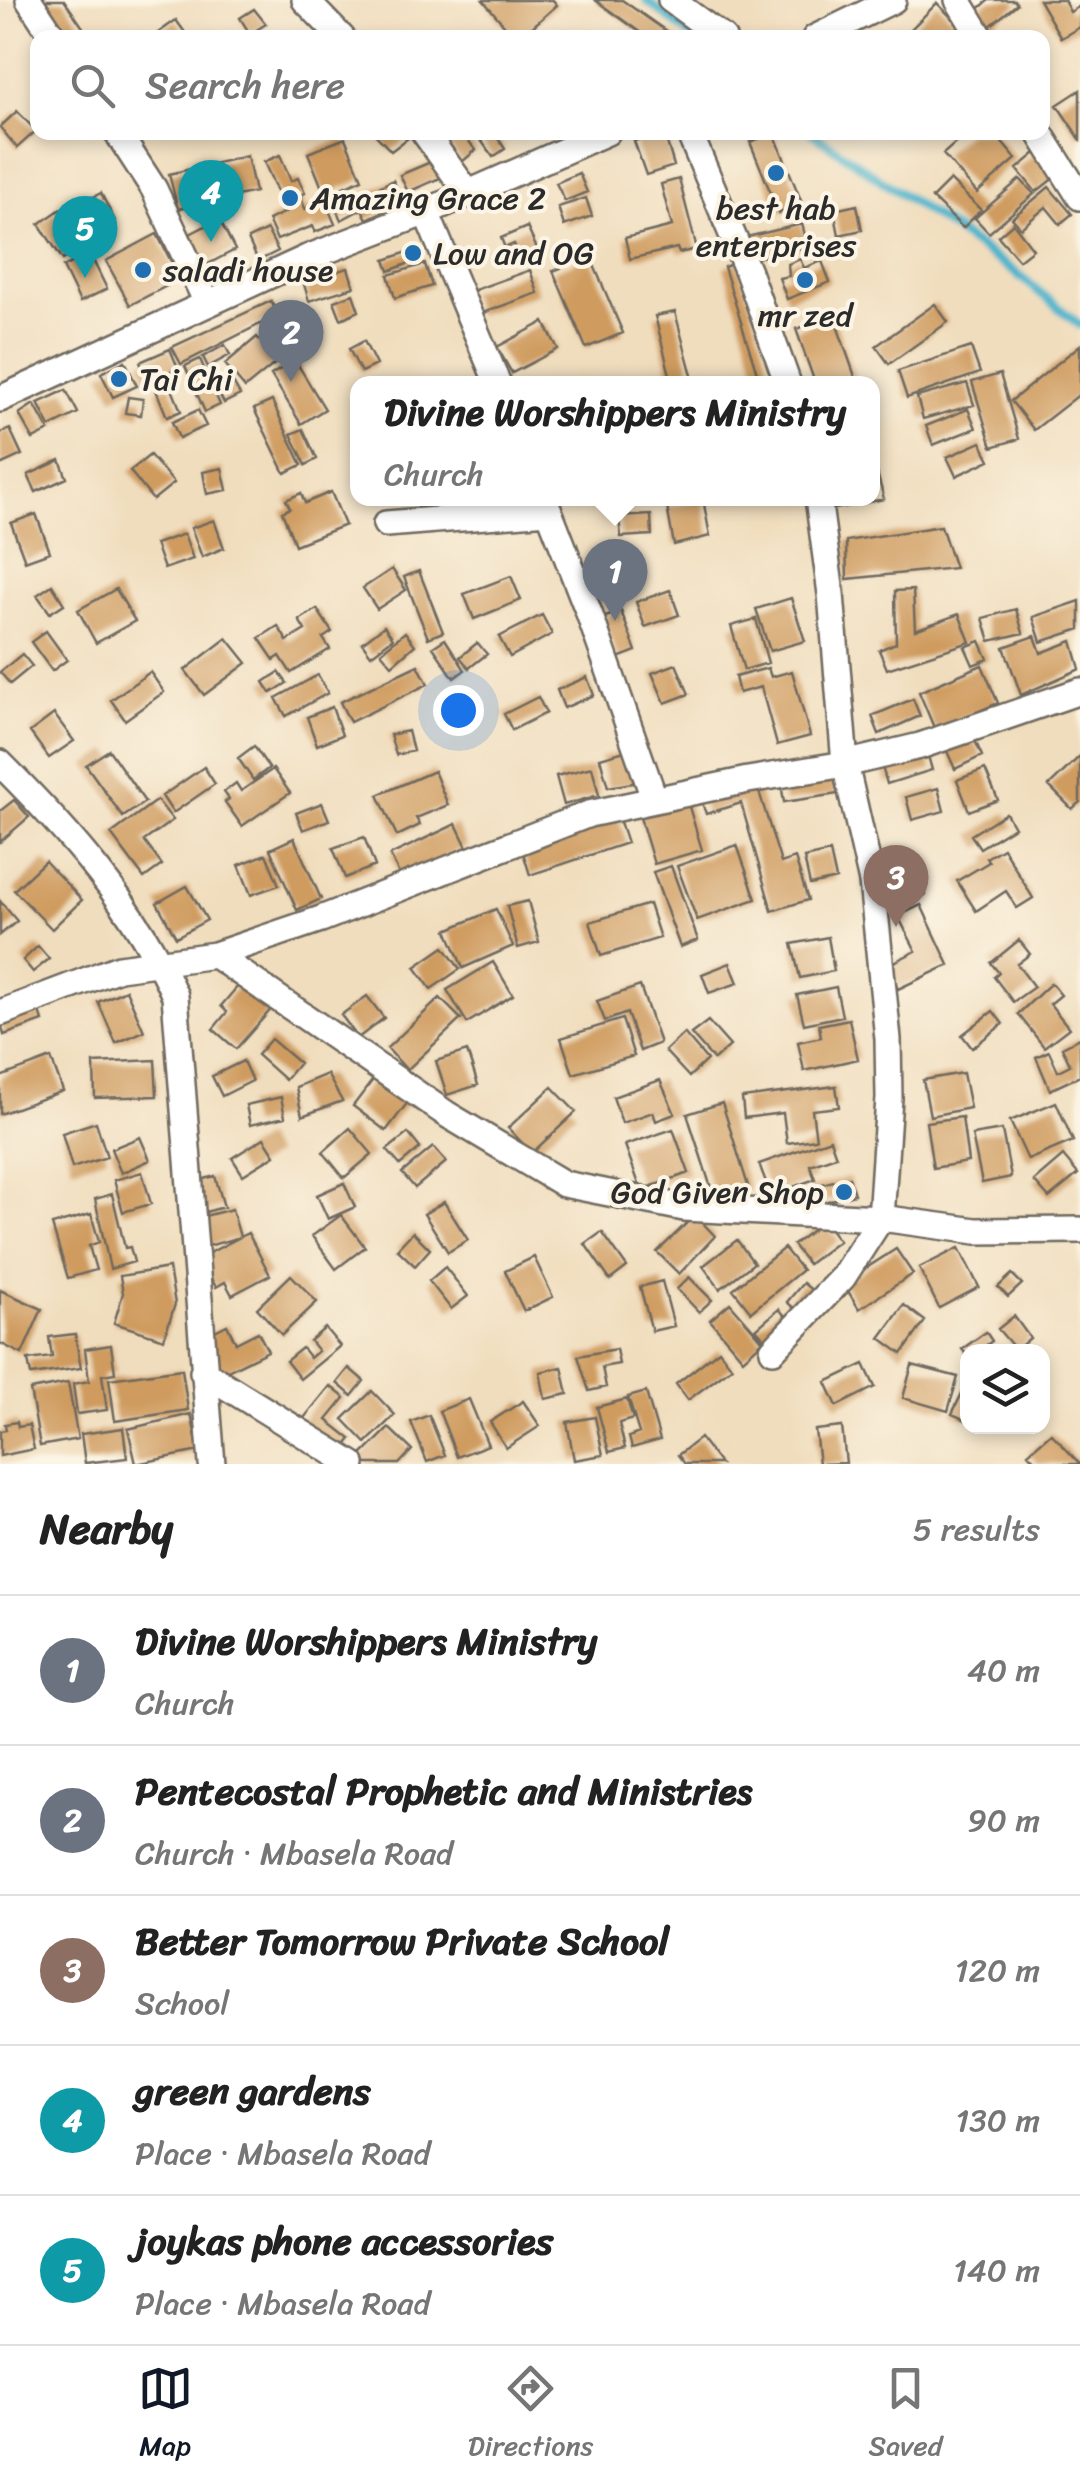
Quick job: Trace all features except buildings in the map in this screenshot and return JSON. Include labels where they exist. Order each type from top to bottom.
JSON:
[{"type":"street","points":[[29,0],[49,30]]},
{"type":"street","points":[[305,0],[334,30]]},
{"type":"street","points":[[670,0],[712,30]]},
{"type":"street","points":[[830,30],[892,0]]},
{"type":"street","points":[[958,0],[976,30]]},
{"type":"street","points":[[123,140],[154,189],[208,304]]},
{"type":"street","points":[[430,140],[468,194]]},
{"type":"street","points":[[0,398],[308,258],[426,212],[589,140]]},
{"type":"street","points":[[693,140],[755,289],[785,376]]},
{"type":"street","points":[[1044,140],[1080,197]]},
{"type":"street","points":[[426,212],[495,376]]},
{"type":"street","points":[[386,524],[538,506]]},
{"type":"street","points":[[546,506],[654,798]]},
{"type":"street","points":[[773,1350],[843,1277],[881,1218],[889,1098],[888,1039],[872,882],[846,764],[819,506]]},
{"type":"street","points":[[0,1013],[120,968],[215,955],[321,919],[589,814],[654,798],[846,764],[1004,720],[1080,691]]},
{"type":"street","points":[[0,763],[87,859],[160,962],[174,996],[212,1464]]},
{"type":"street","points":[[215,955],[448,1115],[564,1184],[684,1208],[881,1218],[976,1231],[1080,1230]]},
{"type":"street","points":[[202,1372],[352,1464]]},
{"type":"waterway","points":[[646,0],[684,30]]},
{"type":"waterway","points":[[823,140],[1012,270],[1080,325]]},
{"type":"place","name":"best hab enterprises","points":[[776,173]]},
{"type":"place","name":"Amazing Grace 2","points":[[290,198]]},
{"type":"place","name":"green gardens","points":[[211,242]]},
{"type":"place","name":"Low and OG","points":[[413,253]]},
{"type":"place","name":"saladi house","points":[[143,270]]},
{"type":"place","name":"joykas phone accessories","points":[[85,278]]},
{"type":"place","name":"mr zed","points":[[805,280]]},
{"type":"place","name":"Tai Chi","points":[[119,379]]},
{"type":"place","name":"Pentecostal Prophetic and Ministries","points":[[291,382]]},
{"type":"place","name":"Divine Worshippers Ministry","points":[[615,621]]},
{"type":"place","name":"Better Tomorrow Private School","points":[[896,927]]},
{"type":"place","name":"God Given Shop","points":[[844,1192]]}]
